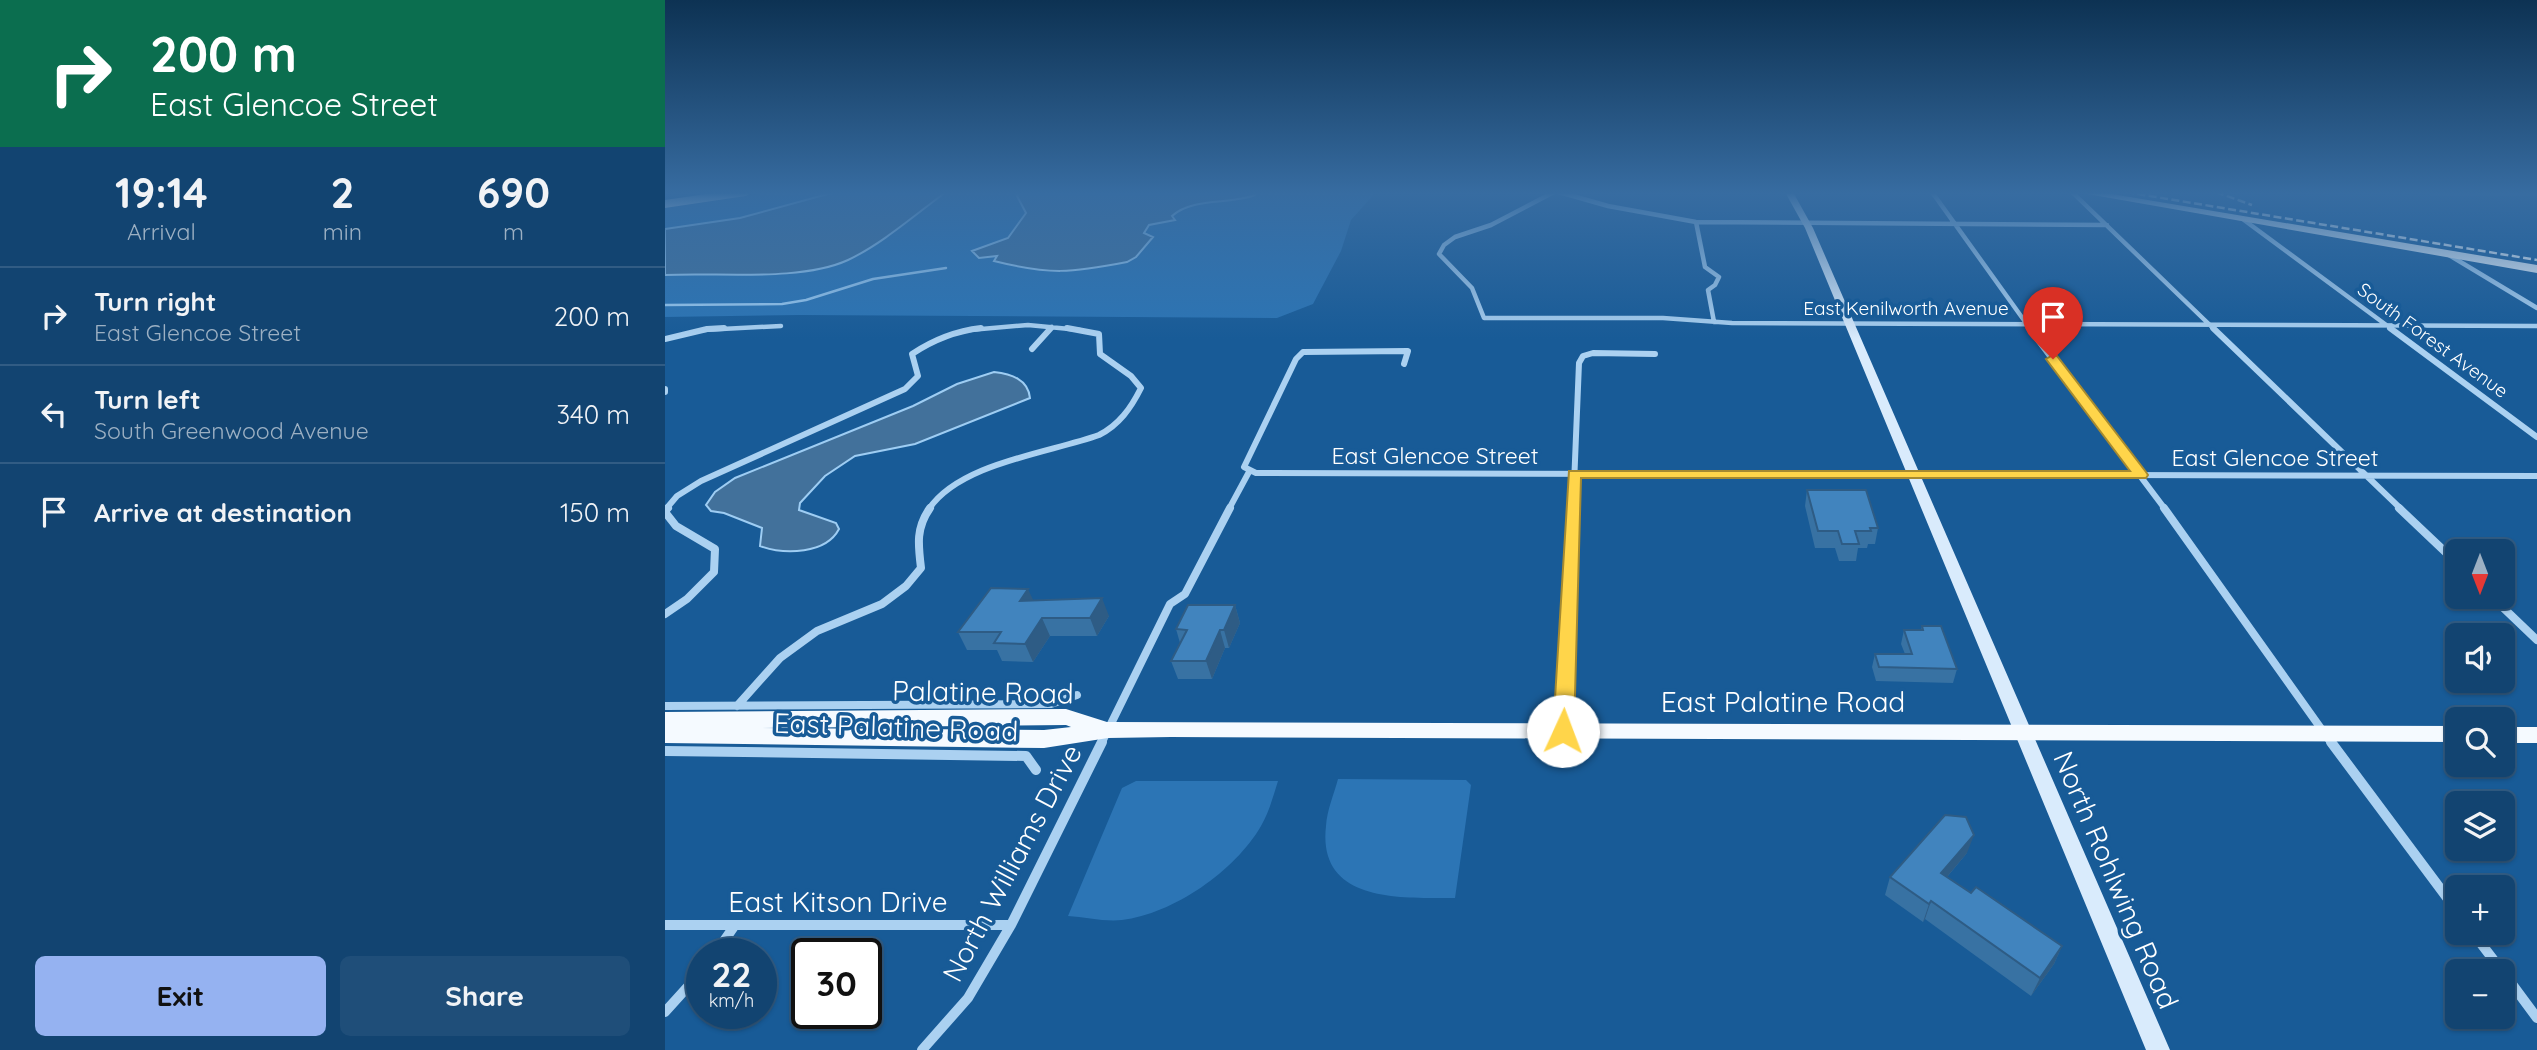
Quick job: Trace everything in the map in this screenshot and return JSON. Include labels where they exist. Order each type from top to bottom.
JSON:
[{"type":"main road","points":[[2367,241],[2537,269]]},
{"type":"main road","name":"Palatine Road","points":[[665,720],[1066,717],[1108,730]]},
{"type":"main road","name":"Palatine Road","points":[[665,735],[1044,739],[1108,730]]},
{"type":"main road","name":"East Palatine Road","points":[[1108,730],[2445,734]]},
{"type":"main road","points":[[2515,734],[2537,735]]},
{"type":"street","name":"East Kenilworth Avenue","points":[[1452,241],[1444,245],[1439,254],[1475,288],[1484,318],[1663,318],[1714,322],[1850,324],[2537,327]]},
{"type":"street","points":[[1700,241],[1705,267],[1719,277],[1708,290],[1714,322]]},
{"type":"street","name":"North Rohlwing Road","points":[[1815,241],[2158,1050]]},
{"type":"street","points":[[1967,241],[2026,324],[2141,475],[2325,734],[2445,895]]},
{"type":"street","points":[[2123,241],[2445,551]]},
{"type":"street","name":"South Forest Avenue","points":[[2272,241],[2537,437]]},
{"type":"street","points":[[2449,255],[2537,308]]},
{"type":"street","points":[[665,339],[707,329],[781,326]]},
{"type":"street","points":[[665,614],[687,599],[714,572],[715,549],[676,526],[665,512],[677,496],[701,481],[905,389],[918,376],[912,354],[926,342],[954,332],[982,327],[1077,328],[1099,334],[1100,354],[1107,361],[1129,372],[1141,388],[1129,411],[1107,431],[1054,451],[1002,464],[964,480],[940,499],[922,520],[917,538],[921,568],[906,586],[882,604],[817,631],[780,658],[737,706]]},
{"type":"street","points":[[1032,349],[1052,327]]},
{"type":"street","name":"North Williams Drive","points":[[922,1050],[968,998],[1010,925],[1170,604],[1185,594],[1253,471],[1244,467],[1296,359],[1303,352],[1408,351],[1404,365]]},
{"type":"street","points":[[1563,731],[1579,363],[1583,356],[1593,353],[1655,354]]},
{"type":"street","name":"East Glencoe Street","points":[[1253,471],[2537,476]]},
{"type":"street","points":[[2505,609],[2537,640]]},
{"type":"street","name":"Palatine Road","points":[[665,706],[1051,704],[1077,695]]},
{"type":"street","name":"East Palatine Road","points":[[665,751],[1025,756],[1036,771]]},
{"type":"street","name":"East Kitson Drive","points":[[665,925],[1010,925]]},
{"type":"street","points":[[726,938],[735,925]]},
{"type":"street","points":[[2482,945],[2493,959]]},
{"type":"street","points":[[2515,988],[2537,1018]]},
{"type":"street","points":[[666,1012],[686,989]]},
{"type":"shaded area","points":[[665,241],[1344,241],[1313,304],[1277,318],[800,315],[665,317]]},
{"type":"shaded area","points":[[665,241],[880,241],[848,260],[807,271],[758,275],[665,275]]},
{"type":"shaded area","points":[[1000,241],[1150,241],[1136,257],[1127,262],[1061,271],[1031,269],[994,261],[997,256],[979,258],[972,251]]},
{"type":"shaded area","points":[[994,372],[1018,379],[1026,386],[1030,398],[915,444],[855,456],[825,476],[800,503],[799,510],[836,523],[839,529],[833,537],[815,548],[781,551],[760,546],[762,528],[724,513],[711,511],[706,505],[715,492],[735,478],[913,406],[957,384]]},
{"type":"shaded area","points":[[1338,779],[1466,780],[1471,785],[1455,898],[1389,896],[1349,883],[1335,870],[1327,851],[1326,826]]},
{"type":"shaded area","points":[[1136,781],[1278,781],[1266,815],[1250,843],[1201,888],[1162,909],[1142,916],[1102,920],[1068,916],[1122,788]]},
{"type":"building","points":[[1807,490],[1866,490],[1878,528],[1855,531],[1859,544],[1842,544],[1838,531],[1818,531]]},
{"type":"building","points":[[991,588],[1028,589],[1020,601],[1102,598],[1090,618],[1042,618],[1025,644],[994,643],[1001,632],[958,632]]},
{"type":"building","points":[[1188,605],[1235,605],[1206,661],[1171,661],[1187,630],[1176,629]]},
{"type":"building","points":[[1922,626],[1941,626],[1957,669],[1879,667],[1875,654],[1912,654],[1904,630],[1923,630]]},
{"type":"building","points":[[1945,815],[1966,817],[1974,835],[1941,873],[1971,893],[1976,887],[2062,946],[2040,978],[1931,901],[1929,904],[1890,877]]},
{"type":"waterway","points":[[665,305],[782,304],[806,300],[873,279],[946,268]]},
{"type":"railway","points":[[2422,241],[2537,260]]},
{"type":"route","points":[[1563,731],[1574,474],[2141,475],[2053,359]]}]
